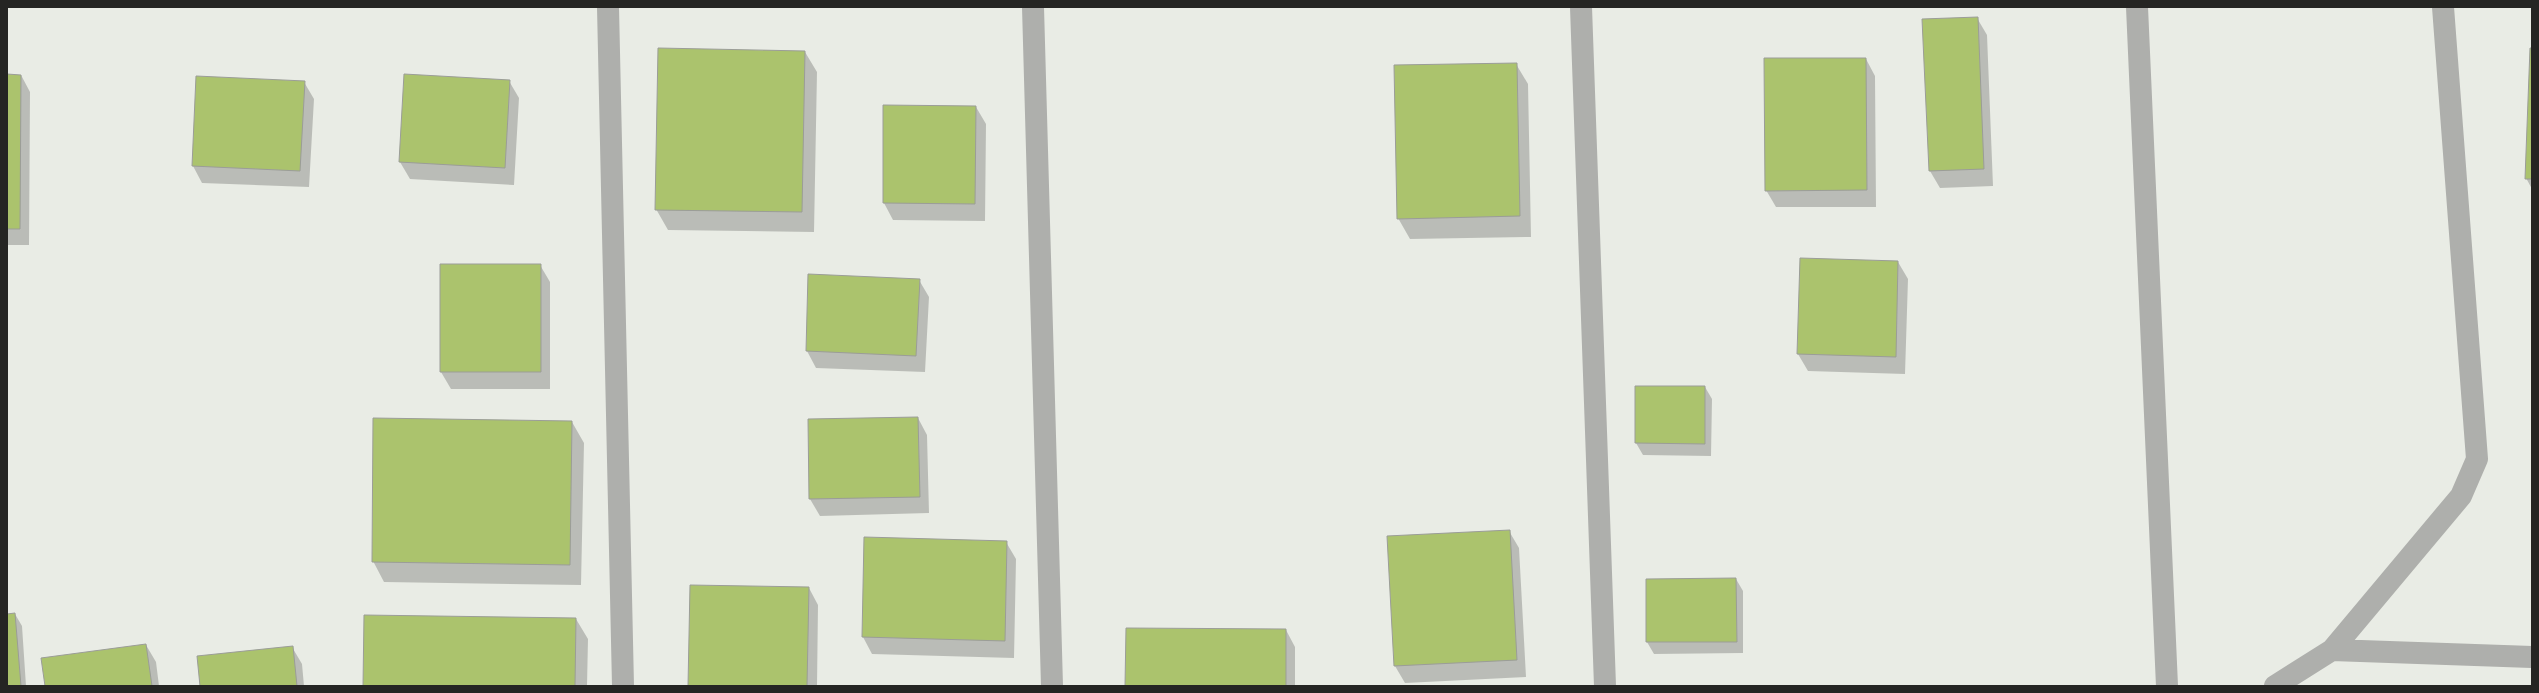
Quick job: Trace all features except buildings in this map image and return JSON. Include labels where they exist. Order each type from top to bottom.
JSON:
[{"type":"street","points":[[608,7],[624,686]]},
{"type":"street","points":[[1033,7],[1052,686]]},
{"type":"street","points":[[1582,7],[1605,686]]},
{"type":"street","points":[[2137,7],[2167,686]]},
{"type":"street","points":[[2276,686],[2332,650],[2461,496],[2477,459],[2443,7]]},
{"type":"street","points":[[2332,650],[2532,657]]}]
